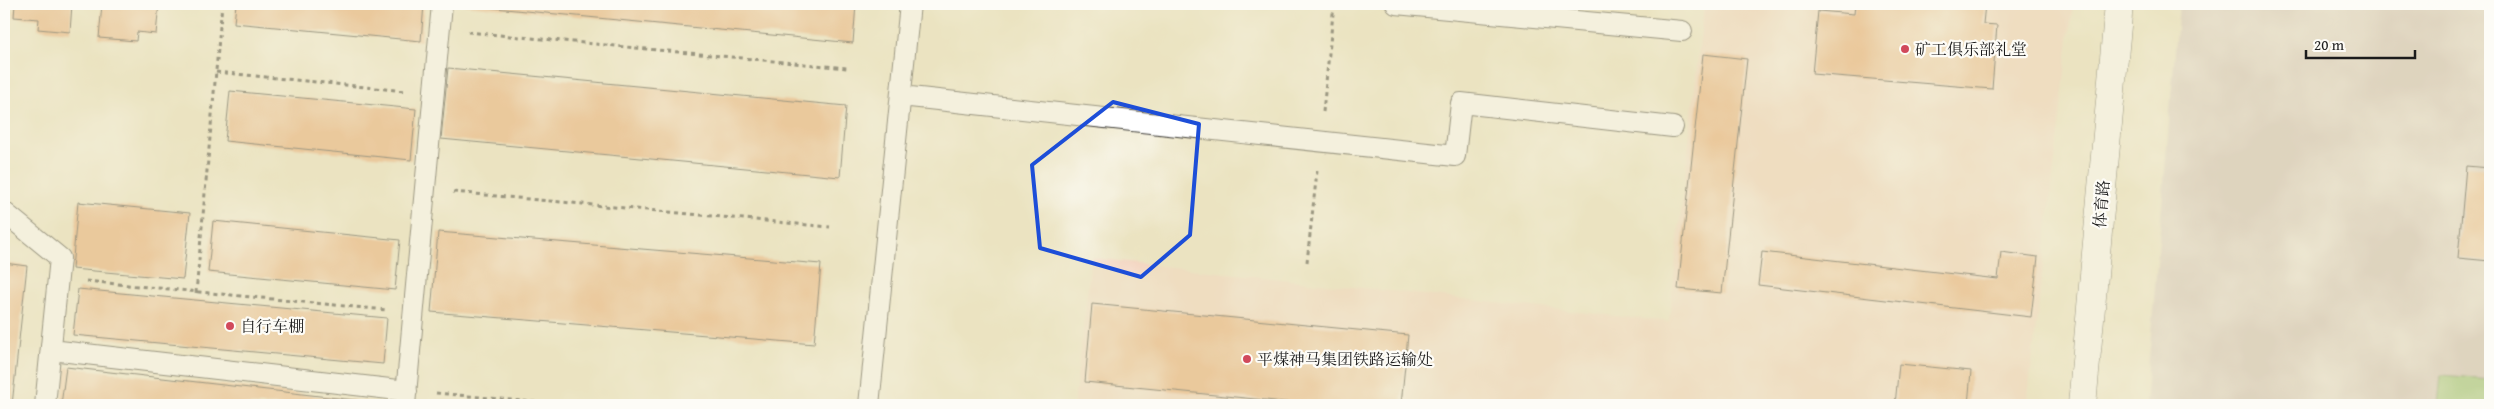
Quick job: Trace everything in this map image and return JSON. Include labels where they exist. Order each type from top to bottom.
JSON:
[{"type":"street","name":"体育路","points":[[2082,405],[2120,4]]},
{"type":"lane","points":[[51,350],[406,398],[442,4]]},
{"type":"lane","points":[[869,405],[910,4]]},
{"type":"lane","points":[[1396,4],[1682,31]]},
{"type":"lane","points":[[901,96],[1455,156],[1461,103],[1673,127]]},
{"type":"lane","points":[[4,212],[60,258],[45,405]]},
{"type":"path","points":[[196,293],[222,4]]},
{"type":"path","points":[[440,30],[847,68]]},
{"type":"path","points":[[216,72],[434,94]]},
{"type":"path","points":[[425,189],[830,226]]},
{"type":"path","points":[[58,278],[196,293],[413,312]]},
{"type":"path","points":[[406,398],[564,405]]},
{"type":"highlighted area","points":[[1113,102],[1199,124],[1190,235],[1141,277],[1040,248],[1032,165]]},
{"type":"shaded area","points":[[1704,4],[2073,4],[2027,405],[1074,405],[1091,258],[1669,322]]},
{"type":"shaded area","points":[[2179,4],[2490,4],[2490,405],[2145,405]]},
{"type":"green space","points":[[2441,375],[2490,379],[2490,405],[2438,405]]},
{"type":"building","points":[[15,4],[72,4],[70,32],[38,29],[39,19],[14,17]]},
{"type":"building","points":[[102,4],[159,4],[156,34],[137,32],[136,41],[99,38]]},
{"type":"building","points":[[236,4],[424,4],[421,41],[234,23]]},
{"type":"building","points":[[454,4],[856,4],[853,43]]},
{"type":"building","name":"矿工俱乐部礼堂","points":[[1855,4],[1985,4],[1983,24],[1997,25],[1992,89],[1812,74],[1818,11],[1854,14]]},
{"type":"building","points":[[1703,54],[1747,59],[1722,293],[1678,289]]},
{"type":"building","points":[[448,68],[846,106],[840,177],[441,139]]},
{"type":"building","points":[[230,91],[416,109],[411,160],[225,141]]},
{"type":"building","points":[[2466,166],[2490,168],[2490,261],[2458,258]]},
{"type":"building","points":[[78,202],[190,213],[183,279],[72,269]]},
{"type":"building","points":[[213,221],[400,240],[395,290],[208,272]]},
{"type":"building","points":[[438,232],[821,264],[814,344],[431,312]]},
{"type":"building","points":[[1762,252],[1998,279],[2001,252],[2038,257],[2031,317],[1758,285]]},
{"type":"building","points":[[4,263],[27,266],[12,405],[4,405]]},
{"type":"building","name":"自行车棚","points":[[78,289],[387,318],[383,364],[73,335]]},
{"type":"building","name":"平煤神马集团铁路运输处","points":[[1092,304],[1408,335],[1401,405],[1315,405],[1085,382]]},
{"type":"building","points":[[1899,364],[1971,371],[1968,405],[1895,405]]},
{"type":"building","points":[[66,367],[372,402],[372,405],[61,405]]},
{"type":"place","name":"矿工俱乐部礼堂","points":[[1905,49]]},
{"type":"place","name":"自行车棚","points":[[230,326]]},
{"type":"place","name":"平煤神马集团铁路运输处","points":[[1247,359]]}]
